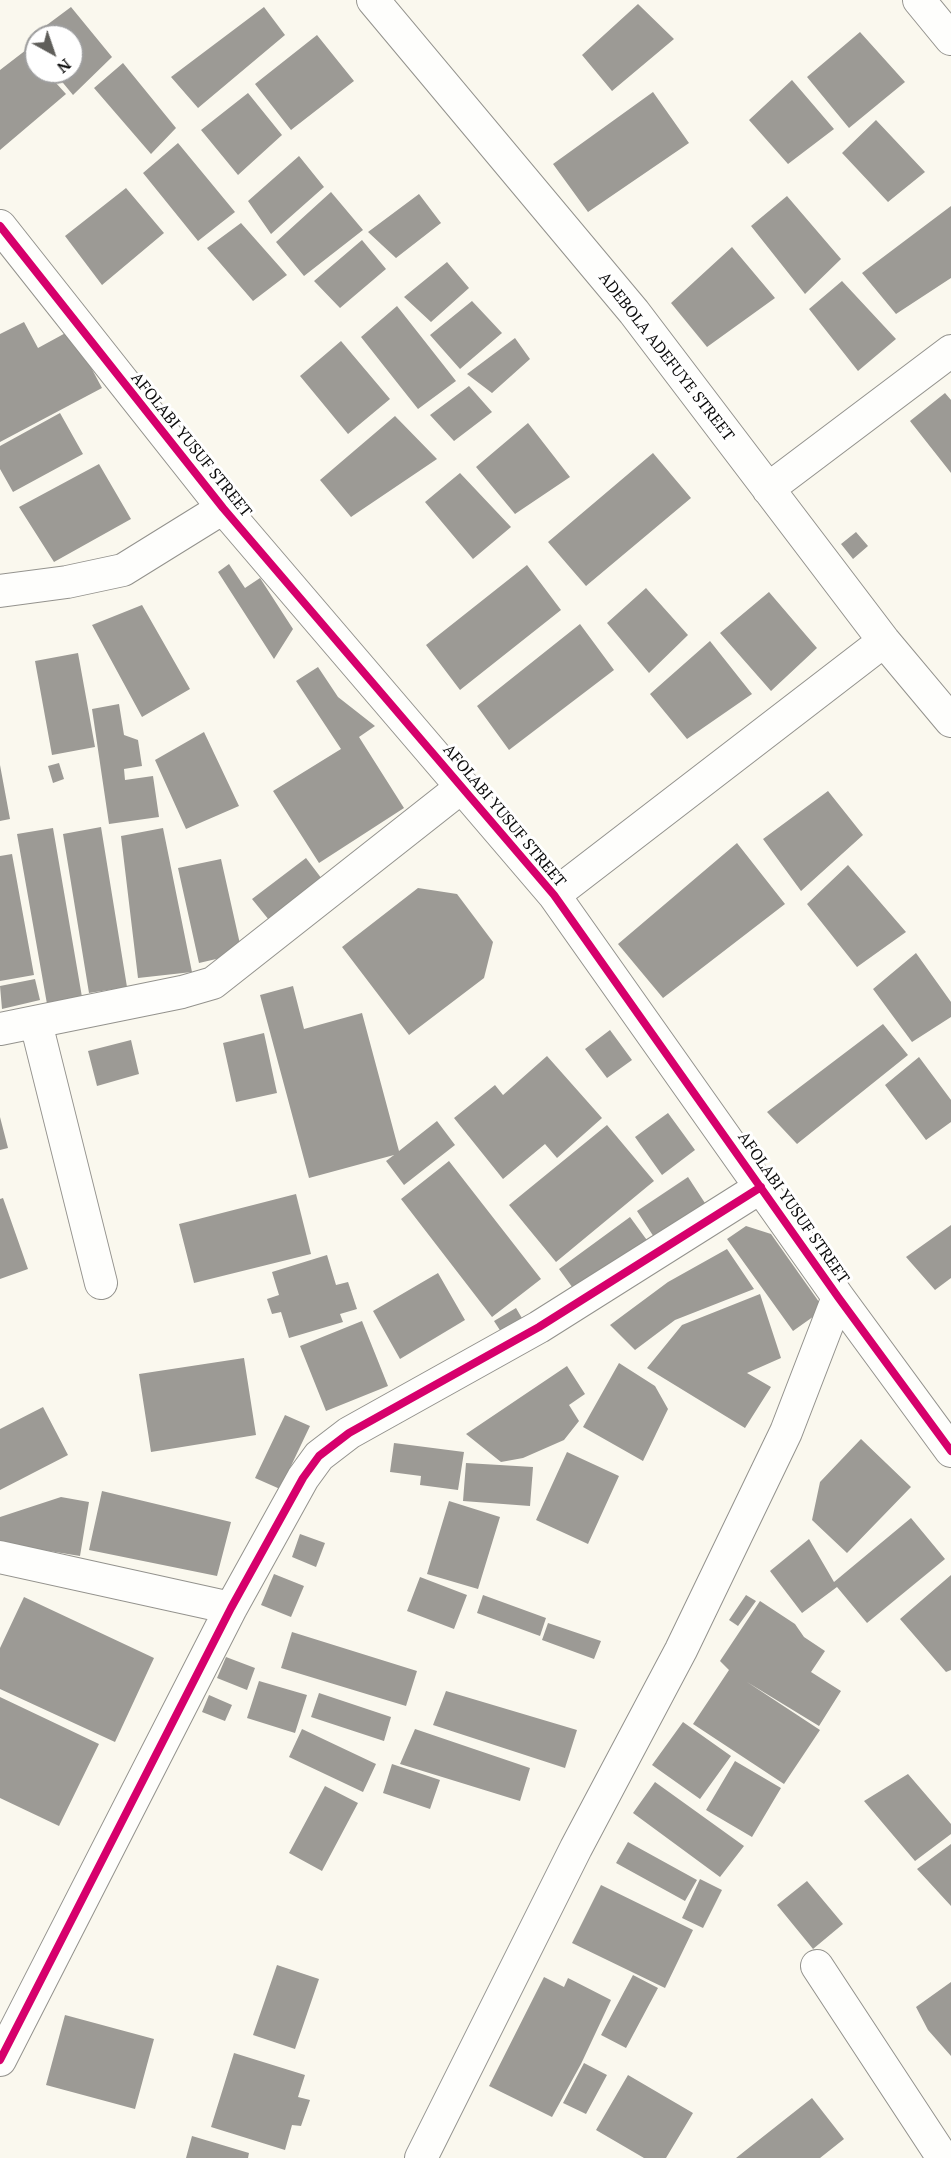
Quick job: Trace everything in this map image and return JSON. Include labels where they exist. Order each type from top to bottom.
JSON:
[{"type":"street","name":"ADEBOLA ADEFUYE STREET","points":[[373,0],[634,312],[884,641],[951,721]]},
{"type":"street","points":[[919,0],[951,39]]},
{"type":"street","name":"AFOLABI YUSUF STREET","points":[[0,226],[223,508],[463,786],[554,896],[838,1297],[951,1451]]},
{"type":"street","points":[[768,489],[951,351]]},
{"type":"street","points":[[0,591],[67,582],[123,570],[223,508]]},
{"type":"street","points":[[554,896],[884,641]]},
{"type":"street","points":[[0,1029],[182,992],[213,983],[463,786]]},
{"type":"street","points":[[36,1023],[101,1282]]},
{"type":"street","points":[[0,2060],[231,1608],[303,1478],[318,1456],[349,1434],[539,1327],[761,1186]]},
{"type":"street","points":[[421,2158],[576,1848],[681,1650],[786,1432],[838,1297]]},
{"type":"street","points":[[0,1557],[231,1608]]},
{"type":"street","points":[[818,1966],[943,2158]]},
{"type":"building","points":[[638,4],[674,39],[612,91],[582,55]]},
{"type":"building","points":[[71,7],[112,57],[73,95],[64,84],[84,84],[84,24],[48,24]]},
{"type":"building","points":[[264,7],[285,35],[198,108],[171,77]]},
{"type":"building","points":[[860,32],[905,82],[849,128],[807,77]]},
{"type":"building","points":[[317,35],[354,81],[291,130],[255,84]]},
{"type":"building","points":[[24,52],[24,84],[57,84],[66,94],[0,150],[0,70]]},
{"type":"building","points":[[123,63],[176,128],[151,154],[94,88]]},
{"type":"building","points":[[792,80],[834,129],[788,164],[749,120]]},
{"type":"building","points":[[653,92],[689,143],[588,212],[553,164]]},
{"type":"building","points":[[248,93],[282,135],[238,175],[201,130]]},
{"type":"building","points":[[876,120],[925,172],[888,202],[842,153]]},
{"type":"building","points":[[178,143],[235,212],[198,241],[143,173]]},
{"type":"building","points":[[299,156],[324,187],[271,234],[248,201]]},
{"type":"building","points":[[126,188],[164,233],[102,285],[65,236]]},
{"type":"building","points":[[331,192],[363,230],[304,276],[276,242]]},
{"type":"building","points":[[419,194],[441,223],[396,258],[368,232]]},
{"type":"building","points":[[787,196],[841,259],[805,294],[751,226]]},
{"type":"building","points":[[951,206],[951,278],[896,314],[862,273]]},
{"type":"building","points":[[241,223],[287,275],[253,301],[207,248]]},
{"type":"building","points":[[362,240],[386,269],[340,308],[314,281]]},
{"type":"building","points":[[732,247],[775,298],[707,347],[671,303]]},
{"type":"building","points":[[447,262],[469,288],[431,322],[404,297]]},
{"type":"building","points":[[842,281],[896,339],[858,371],[809,309]]},
{"type":"building","points":[[472,301],[502,333],[460,369],[430,335]]},
{"type":"building","points":[[397,306],[456,381],[418,409],[361,337]]},
{"type":"building","points":[[24,322],[38,348],[71,330],[102,388],[0,442],[0,334]]},
{"type":"building","points":[[515,338],[530,359],[492,393],[467,374]]},
{"type":"building","points":[[341,341],[390,399],[348,434],[300,376]]},
{"type":"building","points":[[469,386],[492,412],[454,441],[430,415]]},
{"type":"building","points":[[945,393],[951,400],[951,473],[910,421]]},
{"type":"building","points":[[60,413],[83,454],[13,492],[0,469],[0,446]]},
{"type":"building","points":[[395,416],[437,459],[351,517],[320,480]]},
{"type":"building","points":[[528,423],[570,477],[515,514],[476,467]]},
{"type":"building","points":[[653,453],[691,498],[586,586],[548,542]]},
{"type":"building","points":[[99,464],[131,519],[54,562],[19,507]]},
{"type":"building","points":[[460,473],[511,527],[473,559],[425,502]]},
{"type":"building","points":[[856,532],[868,546],[853,559],[841,544]]},
{"type":"building","points":[[229,564],[245,588],[260,578],[293,629],[274,659],[218,572]]},
{"type":"building","points":[[527,565],[561,610],[460,690],[426,645]]},
{"type":"building","points":[[646,588],[688,635],[649,673],[607,623]]},
{"type":"building","points":[[769,592],[817,648],[771,691],[720,633]]},
{"type":"building","points":[[142,605],[190,689],[142,717],[92,625]]},
{"type":"building","points":[[580,624],[614,670],[509,750],[477,706]]},
{"type":"building","points":[[710,641],[752,694],[687,739],[650,694]]},
{"type":"building","points":[[78,653],[95,747],[52,755],[35,661]]},
{"type":"building","points":[[318,667],[338,697],[375,726],[359,737],[404,808],[319,863],[273,791],[341,749],[296,681]]},
{"type":"building","points":[[119,704],[124,735],[138,740],[142,766],[124,769],[125,780],[153,776],[159,817],[109,824],[92,709]]},
{"type":"building","points":[[204,732],[239,806],[186,829],[155,760]]},
{"type":"building","points":[[59,763],[64,779],[53,783],[48,766]]},
{"type":"building","points":[[0,765],[10,819],[0,821]]},
{"type":"building","points":[[828,791],[863,835],[801,891],[763,839]]},
{"type":"building","points":[[101,827],[127,987],[89,993],[63,834]]},
{"type":"building","points":[[53,828],[82,997],[47,1004],[17,834]]},
{"type":"building","points":[[163,828],[192,972],[138,978],[121,836]]},
{"type":"building","points":[[737,843],[785,904],[663,998],[618,944]]},
{"type":"building","points":[[12,854],[34,975],[0,981],[0,856]]},
{"type":"building","points":[[306,858],[322,879],[269,920],[252,899]]},
{"type":"building","points":[[221,859],[242,953],[199,963],[178,868]]},
{"type":"building","points":[[848,865],[906,932],[857,967],[807,904]]},
{"type":"building","points":[[418,888],[457,894],[493,942],[484,978],[409,1035],[342,947]]},
{"type":"building","points":[[916,953],[951,1002],[951,1017],[912,1042],[873,989]]},
{"type":"building","points":[[35,979],[40,1000],[2,1009],[0,986]]},
{"type":"building","points":[[293,986],[304,1029],[362,1013],[399,1151],[437,1121],[455,1145],[404,1185],[386,1161],[394,1155],[309,1178],[260,995]]},
{"type":"building","points":[[883,1024],[908,1055],[797,1144],[767,1112]]},
{"type":"building","points":[[610,1030],[632,1060],[607,1078],[585,1049]]},
{"type":"building","points":[[264,1033],[277,1093],[236,1102],[223,1043]]},
{"type":"building","points":[[131,1040],[139,1074],[97,1086],[88,1051]]},
{"type":"building","points":[[547,1056],[602,1118],[557,1158],[545,1144],[503,1179],[454,1118],[495,1085],[503,1095]]},
{"type":"building","points":[[919,1057],[951,1100],[951,1122],[926,1140],[885,1085]]},
{"type":"building","points":[[668,1113],[695,1150],[662,1175],[635,1137]]},
{"type":"building","points":[[0,1117],[8,1148],[0,1150]]},
{"type":"building","points":[[607,1125],[654,1181],[556,1262],[509,1205]]},
{"type":"building","points":[[449,1161],[541,1279],[492,1317],[401,1199]]},
{"type":"building","points":[[688,1177],[716,1220],[665,1254],[637,1211]]},
{"type":"building","points":[[296,1194],[311,1254],[194,1283],[179,1224]]},
{"type":"building","points":[[3,1198],[28,1269],[0,1279],[0,1199]]},
{"type":"building","points":[[630,1217],[649,1243],[578,1295],[559,1269]]},
{"type":"building","points":[[951,1225],[951,1278],[935,1290],[906,1257]]},
{"type":"building","points":[[746,1226],[771,1234],[824,1309],[793,1331],[727,1239]]},
{"type":"building","points":[[727,1249],[754,1289],[675,1320],[635,1350],[610,1325],[668,1282]]},
{"type":"building","points":[[327,1255],[336,1285],[348,1282],[357,1309],[340,1314],[343,1322],[289,1338],[281,1312],[272,1314],[267,1299],[279,1295],[272,1272]]},
{"type":"building","points":[[438,1273],[465,1320],[400,1359],[373,1311]]},
{"type":"building","points":[[760,1294],[781,1358],[747,1373],[771,1387],[745,1428],[647,1368],[682,1325]]},
{"type":"building","points":[[516,1308],[526,1325],[505,1338],[494,1321]]},
{"type":"building","points":[[362,1321],[388,1386],[326,1411],[300,1346]]},
{"type":"building","points":[[244,1358],[256,1435],[151,1452],[139,1374]]},
{"type":"building","points":[[619,1363],[655,1386],[668,1409],[643,1461],[583,1427]]},
{"type":"building","points":[[567,1366],[585,1394],[569,1405],[579,1421],[564,1440],[523,1458],[501,1462],[466,1434]]},
{"type":"building","points":[[43,1407],[68,1455],[0,1490],[0,1429]]},
{"type":"building","points":[[285,1415],[310,1426],[280,1489],[255,1478]]},
{"type":"building","points":[[861,1439],[911,1487],[847,1553],[812,1520],[820,1482]]},
{"type":"building","points":[[394,1443],[464,1452],[458,1490],[420,1485],[421,1476],[390,1472]]},
{"type":"building","points":[[567,1452],[619,1476],[588,1544],[536,1520]]},
{"type":"building","points":[[466,1463],[533,1467],[530,1506],[463,1501]]},
{"type":"building","points":[[102,1491],[231,1522],[217,1576],[89,1550]]},
{"type":"building","points":[[61,1497],[89,1502],[80,1556],[0,1543],[0,1517]]},
{"type":"building","points":[[449,1501],[500,1517],[478,1589],[427,1574]]},
{"type":"building","points":[[911,1518],[945,1559],[867,1623],[837,1587],[802,1613],[770,1571],[809,1539],[834,1582]]},
{"type":"building","points":[[300,1534],[325,1543],[316,1567],[292,1557]]},
{"type":"building","points":[[274,1574],[304,1586],[291,1617],[261,1605]]},
{"type":"building","points":[[951,1575],[951,1670],[946,1672],[900,1619]]},
{"type":"building","points":[[420,1577],[467,1595],[454,1629],[407,1611]]},
{"type":"building","points":[[483,1595],[546,1618],[540,1636],[477,1613]]},
{"type":"building","points":[[746,1595],[756,1601],[738,1626],[729,1620]]},
{"type":"building","points":[[24,1597],[154,1658],[115,1742],[0,1689],[0,1648]]},
{"type":"building","points":[[760,1601],[795,1624],[804,1637],[825,1651],[811,1672],[841,1691],[819,1726],[747,1682],[820,1730],[784,1784],[693,1724],[729,1670],[720,1661]]},
{"type":"building","points":[[548,1623],[601,1641],[594,1659],[542,1640]]},
{"type":"building","points":[[292,1632],[417,1671],[406,1706],[281,1668]]},
{"type":"building","points":[[226,1657],[255,1668],[247,1690],[217,1678]]},
{"type":"building","points":[[259,1681],[307,1695],[295,1733],[247,1718]]},
{"type":"building","points":[[446,1691],[577,1730],[565,1768],[433,1725]]},
{"type":"building","points":[[319,1693],[391,1717],[384,1741],[311,1717]]},
{"type":"building","points":[[209,1695],[232,1705],[225,1721],[202,1712]]},
{"type":"building","points":[[0,1697],[99,1744],[59,1826],[0,1798]]},
{"type":"building","points":[[683,1722],[731,1756],[700,1799],[652,1765]]},
{"type":"building","points":[[302,1729],[376,1764],[363,1792],[289,1757]]},
{"type":"building","points":[[415,1729],[530,1768],[520,1801],[400,1764]]},
{"type":"building","points":[[735,1761],[781,1788],[752,1837],[706,1810]]},
{"type":"building","points":[[392,1764],[440,1780],[430,1809],[383,1793]]},
{"type":"building","points":[[908,1774],[951,1824],[951,1834],[915,1861],[864,1801]]},
{"type":"building","points":[[655,1782],[744,1846],[720,1877],[633,1813]]},
{"type":"building","points":[[325,1786],[358,1803],[322,1871],[289,1853]]},
{"type":"building","points":[[628,1842],[697,1880],[685,1901],[616,1863]]},
{"type":"building","points":[[951,1844],[951,1906],[917,1869]]},
{"type":"building","points":[[700,1879],[722,1890],[703,1928],[682,1918]]},
{"type":"building","points":[[807,1881],[843,1924],[813,1949],[777,1905]]},
{"type":"building","points":[[601,1885],[693,1930],[665,1988],[572,1943]]},
{"type":"building","points":[[277,1965],[319,1979],[295,2049],[253,2035]]},
{"type":"building","points":[[633,1975],[658,1988],[626,2048],[601,2035]]},
{"type":"building","points":[[544,1977],[564,1987],[568,1978],[611,2000],[581,2064],[552,2117],[489,2086]]},
{"type":"building","points":[[951,1982],[951,2056],[928,2030],[916,2007]]},
{"type":"building","points":[[65,2015],[154,2039],[135,2109],[46,2085]]},
{"type":"building","points":[[234,2053],[305,2075],[298,2097],[310,2100],[301,2126],[292,2125],[285,2150],[211,2127]]},
{"type":"building","points":[[584,2063],[607,2075],[586,2114],[563,2103]]},
{"type":"building","points":[[628,2075],[693,2113],[666,2158],[644,2158],[596,2130]]},
{"type":"building","points":[[812,2098],[844,2139],[820,2158],[736,2158]]},
{"type":"building","points":[[192,2136],[249,2153],[248,2158],[186,2158]]},
{"type":"cycle path","points":[[0,226],[223,508],[554,895],[838,1297],[951,1451]]},
{"type":"cycle path","points":[[0,2060],[231,1608],[303,1478],[319,1456],[349,1433],[539,1327],[761,1187]]}]
